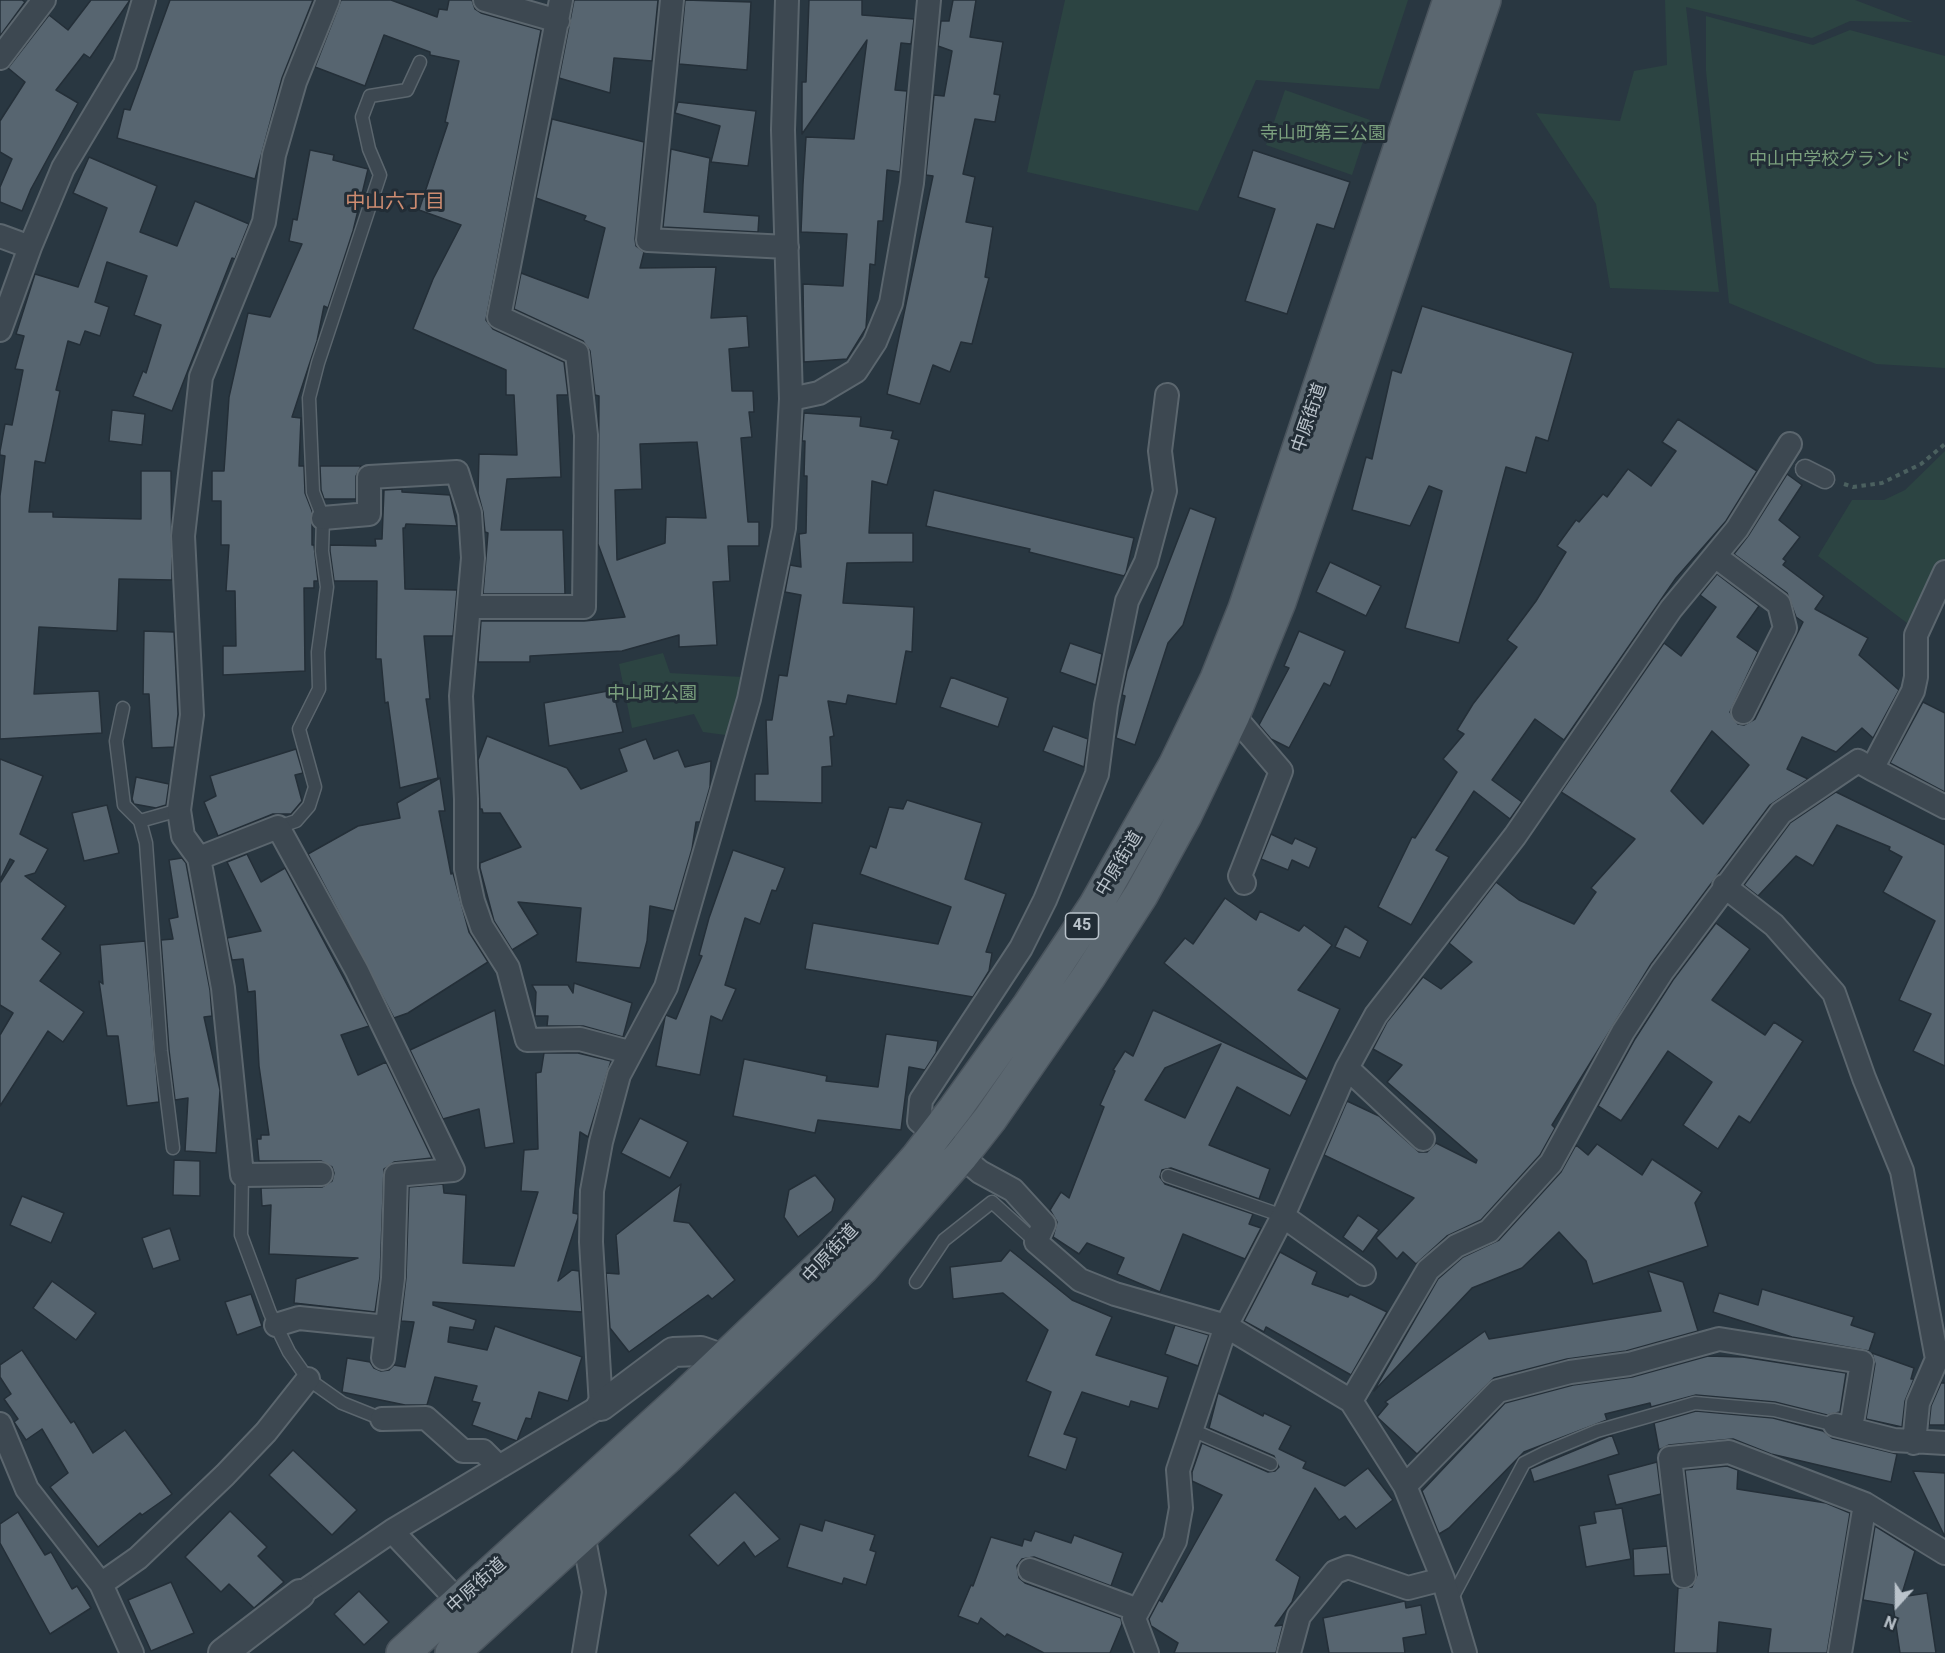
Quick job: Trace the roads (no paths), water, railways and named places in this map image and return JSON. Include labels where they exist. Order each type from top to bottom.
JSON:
[{"type":"main road","name":"中原街道","points":[[403,1653],[724,1359],[831,1257],[935,1134],[1029,1006],[1096,905],[1170,776],[1217,679],[1245,609],[1450,0]]},
{"type":"main road","name":"中原街道","points":[[452,1653],[747,1381],[862,1268],[961,1156],[1089,976],[1141,895],[1185,814],[1233,715],[1279,602],[1484,0]]},
{"type":"street","points":[[0,58],[44,0]]},
{"type":"street","points":[[0,330],[30,247],[63,168],[125,64],[144,0]]},
{"type":"street","points":[[321,1174],[242,1175],[223,988],[199,858],[183,836],[179,810],[192,715],[183,536],[201,377],[264,222],[274,155],[295,82],[328,0]]},
{"type":"street","points":[[469,608],[584,607],[586,435],[577,353],[499,317],[560,10],[485,0]]},
{"type":"street","points":[[672,0],[648,240],[787,247]]},
{"type":"street","points":[[601,1406],[593,1299],[592,1191],[601,1142],[619,1075],[629,1052],[666,987],[749,699],[784,528],[791,399],[783,130],[787,0]]},
{"type":"street","points":[[791,399],[819,393],[856,371],[875,342],[891,303],[912,183],[928,0]]},
{"type":"street","points":[[0,236],[30,247]]},
{"type":"street","points":[[1167,395],[1160,451],[1165,491],[1146,562],[1127,601],[1106,705],[1097,774],[1045,900],[1021,948],[921,1100],[919,1121],[980,1172],[1013,1190],[1044,1224],[1036,1242],[1080,1281],[1115,1294],[1226,1326],[1351,1401],[1405,1486],[1443,1579],[1465,1653]]},
{"type":"street","points":[[1147,1653],[1134,1618],[1175,1541],[1181,1508],[1178,1470],[1226,1326],[1282,1216],[1347,1068],[1376,1015],[1515,836],[1671,609],[1794,459],[1825,479]]},
{"type":"street","points":[[323,518],[369,514],[369,477],[457,472],[470,513],[473,558],[461,696],[466,799],[466,869],[482,927],[508,968],[526,1040],[580,1039],[629,1052]]},
{"type":"street","points":[[1715,556],[1779,604],[1785,628],[1743,712]]},
{"type":"street","points":[[1872,769],[1913,691],[1916,677],[1916,635],[1945,572]]},
{"type":"street","points":[[1233,715],[1281,771],[1240,876],[1244,884]]},
{"type":"street","points":[[1351,1401],[1428,1270],[1456,1246],[1488,1231],[1551,1163],[1623,1032],[1662,972],[1724,886],[1781,813],[1858,761],[1945,807]]},
{"type":"street","points":[[199,858],[278,827],[357,971],[453,1170],[396,1175],[393,1278],[383,1358]]},
{"type":"street","points":[[1724,886],[1774,925],[1834,993],[1864,1078],[1902,1171],[1937,1359],[1918,1403],[1914,1443]]},
{"type":"street","points":[[1347,1068],[1423,1139]]},
{"type":"street","points":[[1282,1216],[1364,1274]]},
{"type":"street","points":[[276,1325],[299,1318],[387,1327]]},
{"type":"street","points":[[1405,1486],[1498,1391],[1570,1372],[1629,1364],[1719,1340],[1862,1362],[1844,1421],[1914,1443],[1945,1443]]},
{"type":"street","points":[[223,1653],[300,1594],[392,1531],[601,1406],[673,1352],[701,1351],[724,1359],[747,1381]]},
{"type":"street","points":[[101,1584],[138,1558],[225,1475],[266,1432],[309,1379]]},
{"type":"street","points":[[382,1419],[426,1418],[463,1451],[483,1452],[499,1467]]},
{"type":"street","points":[[0,1424],[27,1489],[101,1584],[132,1653]]},
{"type":"street","points":[[1684,1576],[1670,1458],[1729,1452],[1865,1504],[1944,1559]]},
{"type":"street","points":[[1840,1653],[1865,1504]]},
{"type":"street","points":[[392,1531],[459,1602]]},
{"type":"street","points":[[583,1534],[594,1592],[584,1653]]},
{"type":"street","points":[[1289,1653],[1299,1616],[1335,1572],[1348,1567],[1408,1588],[1443,1579]]},
{"type":"street","points":[[1030,1570],[1138,1610]]},
{"type":"lane","points":[[278,827],[296,821],[309,806],[315,786],[299,729],[319,689],[318,652],[327,587],[322,551],[323,518],[313,492],[309,398],[327,334],[380,175],[369,149],[362,117],[370,96],[407,90],[420,62]]},
{"type":"lane","points":[[123,708],[116,741],[124,805],[140,821],[146,843],[161,1051],[173,1148]]},
{"type":"lane","points":[[140,821],[179,810]]},
{"type":"lane","points":[[242,1175],[241,1235],[289,1352],[309,1379],[342,1403],[382,1419]]},
{"type":"lane","points":[[1168,1176],[1282,1216]]},
{"type":"lane","points":[[916,1282],[944,1240],[992,1202],[1036,1242]]},
{"type":"lane","points":[[1449,1604],[1469,1562],[1524,1463],[1544,1453],[1597,1431],[1695,1402],[1774,1410],[1844,1421]]},
{"type":"lane","points":[[1192,1430],[1271,1464]]},
{"type":"district","name":"中山六丁目","points":[[395,203]]},
{"type":"park label","name":"寺山町第三公園","points":[[1323,134]]},
{"type":"park label","name":"中山中学校グランド","points":[[1830,160]]},
{"type":"park label","name":"中山町公園","points":[[652,694]]}]
